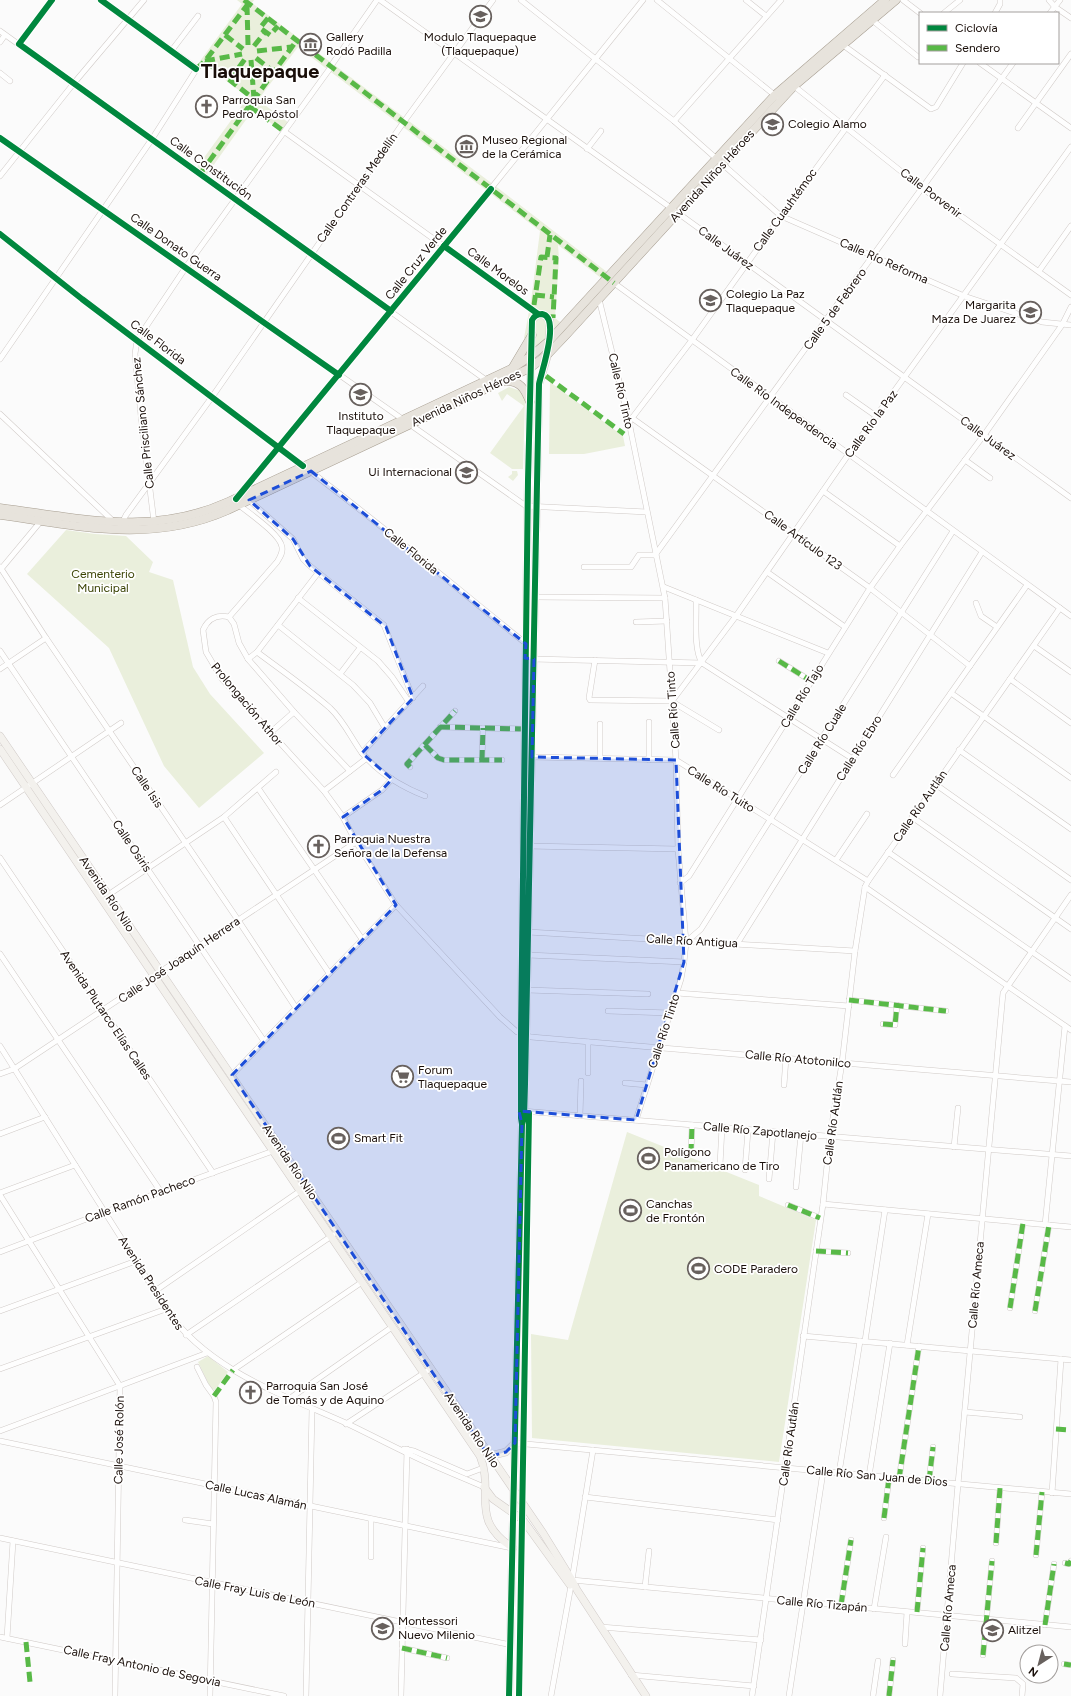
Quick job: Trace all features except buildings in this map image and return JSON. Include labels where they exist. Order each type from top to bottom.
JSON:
[{"type":"main road","name":"Avenida Niños Héroes","points":[[0,515],[41,521],[119,527],[154,526],[237,502],[249,500],[311,471],[486,380],[513,368],[531,356],[549,341],[675,211],[778,97],[885,0]]},
{"type":"main road","name":"Avenida Niños Héroes","points":[[778,97],[794,86],[896,0]]},
{"type":"main road","name":"Avenida Niños Héroes","points":[[237,502],[303,466],[501,382],[530,368],[548,355],[599,300],[675,211]]},
{"type":"main road","points":[[510,1696],[513,1514],[522,1124],[523,1035],[527,846],[532,757],[539,384],[548,355],[550,321],[547,316],[538,314],[532,320],[527,507],[524,729],[527,846],[528,955],[523,1035]]},
{"type":"main road","points":[[513,368],[532,335]]},
{"type":"main road","points":[[501,382],[512,381],[519,384],[525,390],[530,402]]},
{"type":"main road","name":"Avenida Niños Héroes","points":[[0,508],[119,527]]},
{"type":"main road","name":"Avenida Río Nilo","points":[[0,736],[29,785],[158,975],[300,1191],[383,1300],[480,1456],[483,1468],[484,1487],[493,1499],[526,1524],[573,1585]]},
{"type":"main road","name":"Avenida Río Nilo","points":[[0,749],[29,785],[108,895],[158,975],[232,1075],[280,1147],[377,1305],[489,1456],[543,1533],[573,1585],[646,1696]]},
{"type":"main road","points":[[377,1305],[383,1300]]},
{"type":"main road","points":[[489,1456],[506,1452],[515,1443]]},
{"type":"main road","points":[[484,1487],[485,1507],[490,1525],[498,1537],[513,1548]]},
{"type":"street","points":[[19,44],[52,0]]},
{"type":"street","points":[[0,359],[152,139],[196,69],[172,50],[101,0]]},
{"type":"street","points":[[0,176],[74,83],[144,0]]},
{"type":"street","name":"Calle Prisciliano Sánchez","points":[[154,526],[135,354],[137,340],[186,267],[332,67],[333,63],[376,0]]},
{"type":"street","name":"Calle Juárez","points":[[380,0],[675,211],[1071,498]]},
{"type":"street","name":"Calle Contreras Medellín","points":[[119,527],[126,515],[212,397],[403,122],[493,0]]},
{"type":"street","name":"Calle Río Reforma","points":[[521,0],[674,121],[781,216],[964,296],[1042,322],[1071,325]]},
{"type":"street","name":"Calle Cruz Verde","points":[[237,502],[278,446],[339,375],[643,0]]},
{"type":"street","points":[[657,0],[778,97]]},
{"type":"street","points":[[746,0],[766,16]]},
{"type":"street","points":[[674,121],[781,0]]},
{"type":"street","points":[[903,0],[919,12]]},
{"type":"street","points":[[945,12],[960,0]]},
{"type":"street","points":[[996,12],[1000,4],[1000,0]]},
{"type":"street","points":[[1049,0],[1055,7],[1071,18]]},
{"type":"street","points":[[1051,12],[1060,0]]},
{"type":"street","points":[[172,50],[198,16]]},
{"type":"street","points":[[872,20],[918,57]]},
{"type":"street","name":"Calle Constitución","points":[[0,31],[486,380]]},
{"type":"street","points":[[0,42],[5,35]]},
{"type":"street","points":[[843,44],[929,109],[933,109],[962,64]]},
{"type":"street","points":[[1018,128],[1071,54]]},
{"type":"street","points":[[981,64],[1035,104],[1071,128]]},
{"type":"street","name":"Calle 5 de Febrero","points":[[656,555],[1012,64]]},
{"type":"street","points":[[0,73],[10,81]]},
{"type":"street","name":"Calle Cuauhtémoc","points":[[631,420],[692,340],[846,127],[885,76]]},
{"type":"street","name":"Calle Porvenir","points":[[794,86],[922,188],[1071,295]]},
{"type":"street","points":[[587,149],[601,131]]},
{"type":"street","name":"Calle Morelos","points":[[285,132],[538,314]]},
{"type":"street","name":"Calle Donato Guerra","points":[[0,138],[527,507],[647,512]]},
{"type":"street","name":"Calle Río la Paz","points":[[671,701],[702,663],[736,616],[848,454],[905,378],[1071,147]]},
{"type":"street","points":[[1039,271],[1071,226]]},
{"type":"street","name":"Calle Florida","points":[[0,234],[55,278],[311,471],[534,650]]},
{"type":"street","name":"Calle Río Independencia","points":[[614,283],[926,512],[1071,616]]},
{"type":"street","name":"Calle Río Tinto","points":[[599,300],[631,420],[647,512],[666,598],[671,701],[676,760],[680,883],[686,942],[684,962],[676,993],[636,1120]]},
{"type":"street","name":"Calle Río Tajo","points":[[680,883],[689,876],[870,588],[984,435],[1062,325],[1071,307]]},
{"type":"street","points":[[846,395],[876,416]]},
{"type":"street","points":[[0,414],[119,527]]},
{"type":"street","name":"Calle Artículo 123","points":[[631,420],[713,476],[870,588],[970,666]]},
{"type":"street","points":[[965,460],[990,478]]},
{"type":"street","points":[[823,491],[900,546]]},
{"type":"street","points":[[249,500],[293,540],[306,562],[384,625],[411,700]]},
{"type":"street","points":[[237,502],[276,536],[282,548],[278,562],[228,617],[234,624],[239,643],[248,659],[294,712],[350,771]]},
{"type":"street","points":[[1,568],[41,521]]},
{"type":"street","points":[[276,536],[281,529]]},
{"type":"street","name":"Calle Río Cuale","points":[[686,942],[701,928],[902,614],[953,531]]},
{"type":"street","name":"Calle Río Ebro","points":[[737,944],[982,552]]},
{"type":"street","points":[[584,567],[631,568],[638,555],[656,555]]},
{"type":"street","name":"Calle Isis","points":[[1,568],[46,638],[238,920],[296,1008]]},
{"type":"street","points":[[767,572],[845,626]]},
{"type":"street","points":[[248,659],[257,652],[318,573]]},
{"type":"street","points":[[893,775],[1027,585]]},
{"type":"street","points":[[664,587],[828,653]]},
{"type":"street","points":[[535,597],[666,598]]},
{"type":"street","points":[[298,598],[378,661],[411,700]]},
{"type":"street","points":[[696,600],[698,649],[702,663]]},
{"type":"street","points":[[976,603],[981,616],[997,627]]},
{"type":"street","name":"Calle Río Autlán","points":[[752,1696],[816,1251],[830,1136],[842,1063],[855,951],[865,887],[935,784],[1060,608]]},
{"type":"street","name":"Prolongación Athor","points":[[228,617],[215,617],[206,625],[203,636],[206,652],[222,679],[324,791],[343,817],[356,842],[396,905],[500,1017],[523,1035]]},
{"type":"street","points":[[636,622],[667,621]]},
{"type":"street","points":[[278,625],[340,674],[366,699],[385,728]]},
{"type":"street","points":[[0,669],[46,638]]},
{"type":"street","points":[[1034,646],[1071,672]]},
{"type":"street","points":[[340,674],[360,648]]},
{"type":"street","name":"Calle Osiris","points":[[0,651],[264,1041]]},
{"type":"street","points":[[257,652],[330,709],[346,727],[362,753],[367,758],[392,779],[425,796]]},
{"type":"street","points":[[526,658],[702,663],[853,758]]},
{"type":"street","points":[[595,660],[589,698],[590,700],[671,701],[718,730]]},
{"type":"street","points":[[778,661],[811,680]]},
{"type":"street","points":[[1010,679],[1071,723]]},
{"type":"street","points":[[362,753],[423,686]]},
{"type":"street","points":[[951,694],[1071,778]]},
{"type":"street","points":[[410,767],[407,764],[455,711]]},
{"type":"street","points":[[270,733],[294,712]]},
{"type":"street","points":[[649,722],[649,760]]},
{"type":"street","points":[[0,805],[121,723]]},
{"type":"street","points":[[600,724],[600,758]]},
{"type":"street","points":[[440,727],[524,729]]},
{"type":"street","points":[[482,760],[483,728]]},
{"type":"street","points":[[425,745],[441,760],[502,760]]},
{"type":"street","points":[[959,750],[1071,829]]},
{"type":"street","name":"Calle Río Tuito","points":[[532,757],[676,760],[868,881]]},
{"type":"street","points":[[324,791],[367,758]]},
{"type":"street","points":[[108,895],[224,817],[276,772]]},
{"type":"street","points":[[343,817],[382,790],[392,779]]},
{"type":"street","points":[[935,784],[1071,880]]},
{"type":"street","points":[[258,788],[362,939]]},
{"type":"street","points":[[836,860],[867,814]]},
{"type":"street","points":[[224,817],[329,973]]},
{"type":"street","points":[[912,817],[1071,929]]},
{"type":"street","name":"Calle José Joaquín Herrera","points":[[0,1074],[14,1069],[103,1011],[356,842]]},
{"type":"street","points":[[527,846],[678,848]]},
{"type":"street","points":[[888,852],[1071,979]]},
{"type":"street","name":"Avenida Plutarco Elías Calles","points":[[0,858],[213,1173]]},
{"type":"street","points":[[865,887],[1071,1030]]},
{"type":"street","name":"Calle Río Ameca","points":[[940,1696],[1003,993],[1006,986],[1032,952],[1071,895]]},
{"type":"street","points":[[232,1075],[396,905]]},
{"type":"street","name":"Calle Río Antigua","points":[[528,932],[855,951]]},
{"type":"street","points":[[0,954],[161,1192]]},
{"type":"street","points":[[528,955],[684,962]]},
{"type":"street","points":[[527,990],[648,994]]},
{"type":"street","points":[[676,993],[849,1006]]},
{"type":"street","points":[[849,1000],[946,1011]]},
{"type":"street","points":[[883,1024],[895,1025],[897,1005]]},
{"type":"street","points":[[608,1011],[670,1013]]},
{"type":"street","points":[[1035,1311],[1047,1225],[1052,1154],[1065,1026]]},
{"type":"street","name":"Calle Río Atotonilco","points":[[523,1035],[588,1042],[1071,1082]]},
{"type":"street","points":[[588,1042],[588,1073]]},
{"type":"street","name":"Avenida Presidentes","points":[[0,1046],[155,1292],[186,1335],[207,1353],[233,1370],[289,1399],[399,1448],[467,1474],[483,1468]]},
{"type":"street","points":[[784,1085],[786,1058]]},
{"type":"street","points":[[580,1116],[582,1081]]},
{"type":"street","points":[[625,1083],[647,1085]]},
{"type":"street","points":[[954,1147],[958,1108]]},
{"type":"street","name":"Calle Río Zapotlanejo","points":[[522,1111],[1071,1156]]},
{"type":"street","points":[[0,1134],[45,1117]]},
{"type":"street","points":[[691,1154],[692,1125]]},
{"type":"street","points":[[720,1165],[722,1128]]},
{"type":"street","points":[[745,1170],[748,1130]]},
{"type":"street","points":[[769,1178],[773,1132]]},
{"type":"street","points":[[796,1187],[801,1134]]},
{"type":"street","name":"Calle Ramón Pacheco","points":[[0,1252],[273,1151],[280,1147]]},
{"type":"street","points":[[0,1194],[75,1165]]},
{"type":"street","points":[[155,1292],[300,1191]]},
{"type":"street","name":"Calle José Rolón","points":[[0,1194],[120,1386],[115,1696]]},
{"type":"street","points":[[822,1204],[1071,1227]]},
{"type":"street","points":[[788,1205],[820,1218]]},
{"type":"street","points":[[839,1473],[885,1210]]},
{"type":"street","points":[[907,1345],[928,1214]]},
{"type":"street","points":[[1010,1308],[1023,1223]]},
{"type":"street","points":[[186,1335],[334,1234]]},
{"type":"street","points":[[816,1251],[848,1253]]},
{"type":"street","points":[[0,1311],[136,1261]]},
{"type":"street","points":[[233,1370],[362,1282]]},
{"type":"street","points":[[0,1369],[166,1309]]},
{"type":"street","points":[[289,1399],[392,1327]]},
{"type":"street","points":[[803,1336],[1071,1360]]},
{"type":"street","points":[[869,1476],[890,1343]]},
{"type":"street","points":[[899,1479],[919,1346]]},
{"type":"street","points":[[0,1431],[207,1353]]},
{"type":"street","points":[[1052,1493],[1061,1359]]},
{"type":"street","points":[[197,1367],[206,1385],[216,1399],[213,1486],[213,1584],[210,1696]]},
{"type":"street","points":[[346,1424],[427,1371]]},
{"type":"street","points":[[306,1696],[312,1409]]},
{"type":"street","points":[[965,1412],[1020,1417]]},
{"type":"street","name":"Calle Lucas Alamán","points":[[0,1441],[513,1548]]},
{"type":"street","name":"Calle Río San Juan de Dios","points":[[515,1443],[1071,1494]]},
{"type":"street","points":[[929,1481],[933,1447]]},
{"type":"street","points":[[551,1696],[573,1585],[593,1450]]},
{"type":"street","points":[[401,1696],[407,1451]]},
{"type":"street","name":"Avenida Presidentes","points":[[407,1451],[484,1487]]},
{"type":"street","points":[[789,1696],[823,1472]]},
{"type":"street","points":[[884,1518],[889,1478]]},
{"type":"street","points":[[996,1543],[1000,1488]]},
{"type":"street","points":[[1036,1555],[1042,1492]]},
{"type":"street","points":[[585,1498],[778,1520]]},
{"type":"street","points":[[371,1519],[371,1557]]},
{"type":"street","points":[[185,1520],[213,1524]]},
{"type":"street","name":"Calle Fray Luis de León","points":[[0,1538],[213,1584],[307,1602],[511,1645]]},
{"type":"street","points":[[874,1609],[886,1538]]},
{"type":"street","points":[[841,1606],[851,1540]]},
{"type":"street","points":[[7,1638],[13,1541]]},
{"type":"street","points":[[917,1612],[923,1548]]},
{"type":"street","points":[[645,1587],[648,1551]]},
{"type":"street","points":[[983,1655],[992,1561]]},
{"type":"street","points":[[1064,1563],[1069,1564],[1071,1561]]},
{"type":"street","points":[[1045,1625],[1054,1564]]},
{"type":"street","name":"Calle Río Tizapán","points":[[573,1585],[645,1587],[1071,1627]]},
{"type":"street","points":[[905,1644],[907,1612]]},
{"type":"street","points":[[601,1627],[760,1640]]},
{"type":"street","name":"Calle Fray Antonio de Segovia","points":[[0,1637],[284,1696]]},
{"type":"street","points":[[402,1648],[447,1658]]},
{"type":"street","points":[[890,1696],[893,1660]]},
{"type":"street","points":[[873,1696],[878,1661]]},
{"type":"street","points":[[1064,1664],[1071,1665]]},
{"type":"street","points":[[952,1674],[1016,1678],[1023,1684],[1022,1696]]},
{"type":"street","points":[[631,1675],[754,1686]]},
{"type":"highlighted area","points":[[311,471],[526,644],[525,658],[534,659],[532,757],[676,760],[684,962],[636,1120],[519,1111],[522,1124],[515,1443],[506,1452],[495,1455],[486,1452],[232,1075],[396,905],[343,817],[382,790],[392,779],[362,753],[413,698],[386,627],[310,566],[293,539],[249,500]]},
{"type":"green space","points":[[237,0],[254,0],[252,3],[607,272],[601,278],[558,245],[559,259],[555,318],[560,322],[544,342],[537,346],[529,344],[524,338],[531,301],[540,231],[298,47],[258,100],[289,123],[283,132],[253,110],[205,177],[195,170],[248,97],[200,61],[242,4]]},
{"type":"green space","points":[[292,67],[300,72],[293,81],[285,75]]},
{"type":"green space","points":[[550,382],[623,436],[625,446],[584,454],[549,454]]},
{"type":"green space","points":[[509,387],[521,391],[525,399],[523,469],[512,469],[490,453],[524,406],[507,394],[502,401],[498,393]]},
{"type":"green space","points":[[512,471],[517,471],[518,475],[513,481],[508,477],[512,474]]},
{"type":"green space","name":"Cementerio Municipal","points":[[66,530],[126,536],[153,562],[149,572],[173,580],[193,667],[210,694],[264,753],[199,808],[164,766],[109,648],[27,574]]},
{"type":"green space","name":"CODE Paradero","points":[[627,1132],[759,1185],[759,1196],[816,1220],[779,1462],[532,1438],[531,1334],[568,1340]]},
{"type":"green space","points":[[208,1356],[228,1372],[215,1390],[211,1389],[198,1362]]},
{"type":"marked path","points":[[244,0],[614,283]]},
{"type":"marked path","points":[[196,69],[205,61],[251,0]]},
{"type":"marked path","points":[[247,5],[248,45]]},
{"type":"marked path","points":[[268,18],[260,28],[270,35],[278,26]]},
{"type":"marked path","points":[[254,46],[266,31]]},
{"type":"marked path","points":[[225,35],[243,49]]},
{"type":"marked path","points":[[200,174],[297,40]]},
{"type":"marked path","points":[[257,51],[292,47]]},
{"type":"marked path","points":[[205,61],[242,54]]},
{"type":"marked path","points":[[256,58],[274,72]]},
{"type":"marked path","points":[[230,80],[245,59]]},
{"type":"marked path","points":[[251,60],[254,99]]},
{"type":"marked path","points":[[205,61],[254,99]]},
{"type":"marked path","points":[[249,106],[285,132]]},
{"type":"marked path","points":[[547,257],[550,235]]},
{"type":"marked path","points":[[534,305],[541,257],[556,258],[553,318]]},
{"type":"marked path","points":[[535,295],[554,297]]},
{"type":"marked path","points":[[546,376],[624,434]]},
{"type":"marked path","points":[[779,661],[811,681]]},
{"type":"marked path","points":[[410,767],[407,764],[455,711]]},
{"type":"marked path","points":[[440,727],[524,729]]},
{"type":"marked path","points":[[482,760],[483,728]]},
{"type":"marked path","points":[[425,745],[438,758],[444,760],[502,760]]},
{"type":"marked path","points":[[849,1000],[946,1011]]},
{"type":"marked path","points":[[883,1024],[895,1025],[897,1005]]},
{"type":"marked path","points":[[691,1154],[692,1125]]},
{"type":"marked path","points":[[788,1205],[820,1218]]},
{"type":"marked path","points":[[1010,1308],[1023,1223]]},
{"type":"marked path","points":[[1035,1311],[1049,1225]]},
{"type":"marked path","points":[[816,1251],[848,1253]]},
{"type":"marked path","points":[[899,1479],[919,1346]]},
{"type":"marked path","points":[[214,1396],[233,1370]]},
{"type":"marked path","points":[[1056,1429],[1071,1430]]},
{"type":"marked path","points":[[929,1481],[933,1447]]},
{"type":"marked path","points":[[884,1518],[889,1478]]},
{"type":"marked path","points":[[996,1543],[1000,1488]]},
{"type":"marked path","points":[[1036,1555],[1042,1492]]},
{"type":"marked path","points":[[841,1605],[851,1540]]},
{"type":"marked path","points":[[917,1612],[923,1548]]},
{"type":"marked path","points":[[983,1655],[992,1561]]},
{"type":"marked path","points":[[1065,1563],[1069,1564],[1071,1561]]},
{"type":"marked path","points":[[1045,1625],[1054,1564]]},
{"type":"marked path","points":[[26,1642],[30,1682]]},
{"type":"marked path","points":[[402,1648],[447,1658]]},
{"type":"marked path","points":[[889,1696],[893,1660]]},
{"type":"marked path","points":[[1064,1664],[1071,1665]]},
{"type":"cycle path","points":[[52,0],[19,44],[391,311]]},
{"type":"cycle path","points":[[101,0],[196,69]]},
{"type":"cycle path","points":[[0,138],[339,375]]},
{"type":"cycle path","points":[[236,499],[491,189]]},
{"type":"cycle path","points":[[0,234],[82,299],[303,466]]},
{"type":"cycle path","points":[[444,246],[538,314]]},
{"type":"cycle path","points":[[509,1696],[522,1124],[521,1034],[528,480],[532,320],[534,317],[542,314],[547,317],[550,325],[550,335],[539,384],[525,1084],[524,1118],[522,1124]]},
{"type":"cycle path","points":[[519,1696],[529,1113]]},
{"type":"place","name":"Modulo Tlaquepaque (Tlaquepaque)","points":[[480,16]]},
{"type":"place","name":"Gallery Rodó Padilla","points":[[311,44]]},
{"type":"place","name":"Parroquia San Pedro Apóstol","points":[[206,107]]},
{"type":"place","name":"Colegio Alamo","points":[[772,124]]},
{"type":"place","name":"Museo Regional de la Cerámica","points":[[466,147]]},
{"type":"place","name":"Colegio La Paz Tlaquepaque","points":[[711,301]]},
{"type":"place","name":"Margarita Maza De Juarez","points":[[1031,312]]},
{"type":"place","name":"Instituto Tlaquepaque","points":[[361,395]]},
{"type":"place","name":"Ui Internacional","points":[[467,472]]},
{"type":"place","name":"Parroquia Nuestra Señora de la Defensa","points":[[319,846]]},
{"type":"place","name":"Forum Tlaquepaque","points":[[403,1077]]},
{"type":"place","name":"Smart Fit","points":[[338,1138]]},
{"type":"place","name":"Polígono Panamericano de Tiro","points":[[649,1159]]},
{"type":"place","name":"Canchas de Frontón","points":[[630,1211]]},
{"type":"place","name":"CODE Paradero","points":[[698,1269]]},
{"type":"place","name":"Parroquia San José de Tomás y de Aquino","points":[[250,1393]]},
{"type":"place","name":"Montessori Nuevo Milenio","points":[[382,1628]]},
{"type":"place","name":"Alitzel","points":[[993,1630]]},
{"type":"district","name":"Tlaquepaque","points":[[260,71]]}]
